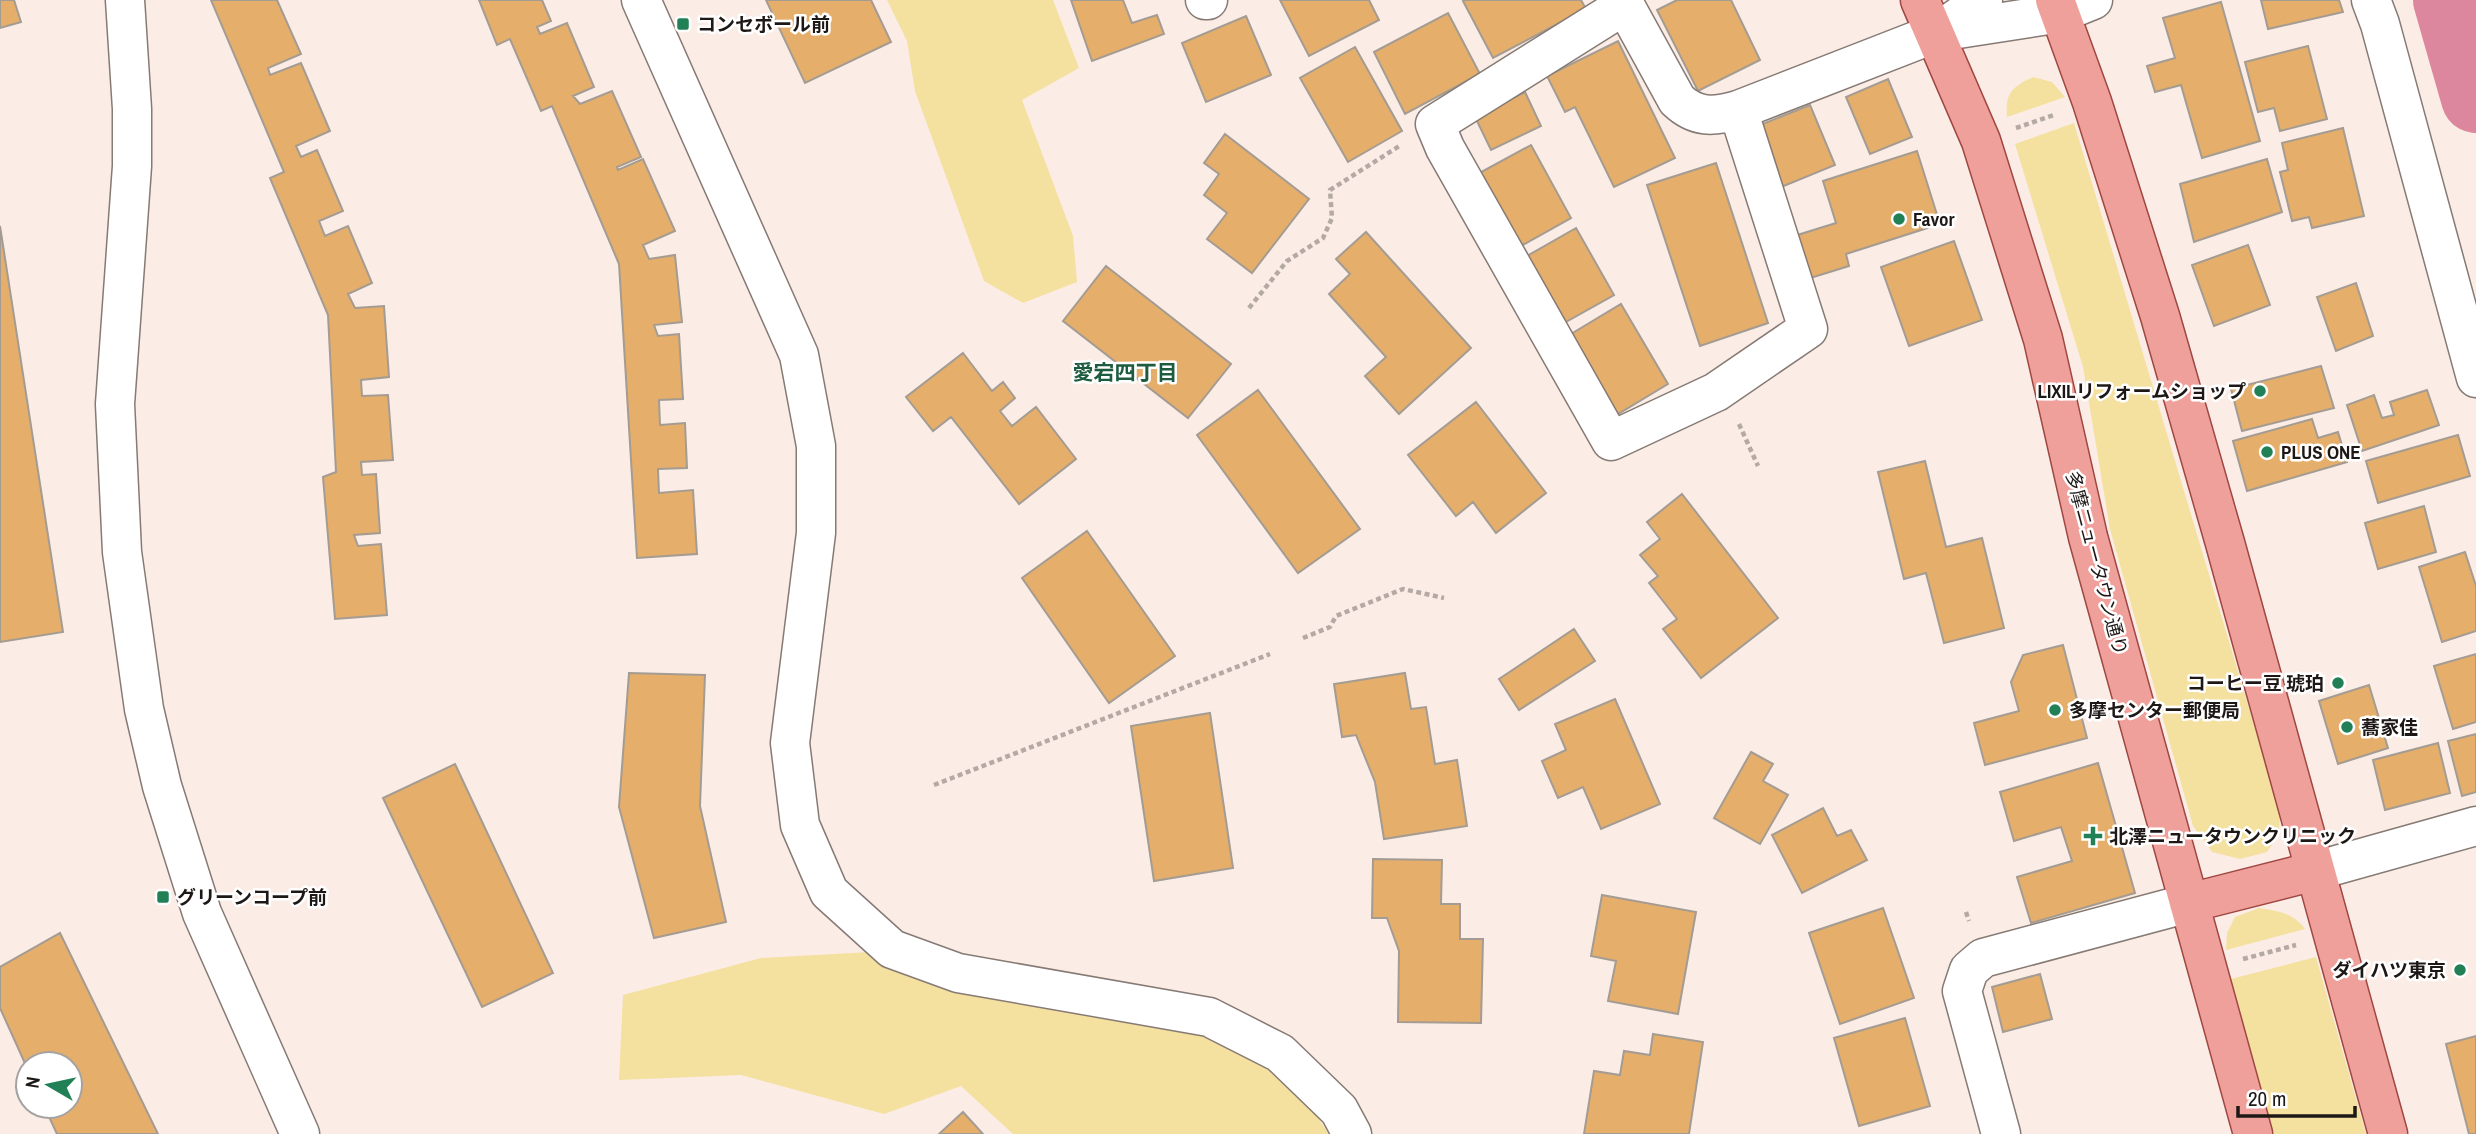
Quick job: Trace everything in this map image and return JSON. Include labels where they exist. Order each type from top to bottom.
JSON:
[{"type":"main road","points":[[2070,4],[2092,102],[2160,316],[2388,1134]]},
{"type":"main road","name":"多摩ニュータウン通り","points":[[1928,16],[1984,152],[2043,339],[2088,537],[2253,1134]]},
{"type":"main road","points":[[2189,903],[2315,871]]},
{"type":"street","points":[[125,0],[132,109],[132,166],[115,404],[122,552],[145,709],[162,786],[202,913],[300,1134]]},
{"type":"street","points":[[641,0],[799,355],[816,446],[816,533],[790,743],[800,825],[829,892],[892,949],[958,973],[1209,1017],[1280,1054],[1339,1110],[1352,1134]]},
{"type":"street","points":[[1738,110],[1808,329],[1716,393],[1611,441],[1445,148],[1435,124],[1623,3],[1676,100],[1687,109],[1716,116],[1738,110],[1928,16],[1983,0]]},
{"type":"street","points":[[2371,0],[2380,24],[2476,378]]},
{"type":"street","points":[[1928,16],[2070,4]]},
{"type":"street","points":[[2315,871],[2476,826]]},
{"type":"street","points":[[2001,1134],[1962,991],[1969,971],[1983,958],[2189,903]]},
{"type":"path","points":[[2012,130],[2066,111]]},
{"type":"path","points":[[1249,308],[1287,261],[1322,238],[1332,218],[1329,190],[1435,124]]},
{"type":"path","points":[[1738,422],[1758,466]]},
{"type":"path","points":[[1303,638],[1330,627],[1336,616],[1403,589],[1444,598]]},
{"type":"path","points":[[934,785],[1270,654]]},
{"type":"path","points":[[2233,962],[2297,945]]},
{"type":"shaded area","points":[[887,0],[1053,0],[1079,68],[1022,100],[1073,236],[1077,282],[1023,303],[984,281],[915,91],[907,41]]},
{"type":"shaded area","points":[[2033,77],[2052,82],[2065,97],[2007,117],[2007,102],[2011,92]]},
{"type":"shaded area","points":[[2074,123],[2280,812],[2279,834],[2267,852],[2240,859],[2212,852],[2193,826],[2110,529],[2083,367],[2015,144]]},
{"type":"shaded area","points":[[2259,908],[2296,919],[2305,929],[2226,950],[2227,933],[2235,917]]},
{"type":"shaded area","points":[[870,952],[1210,1027],[1279,1061],[1329,1134],[1013,1134],[961,1086],[884,1114],[741,1075],[619,1080],[623,995],[761,958]]},
{"type":"shaded area","points":[[2316,957],[2366,1134],[2274,1134],[2231,979]]},
{"type":"building","points":[[0,0],[14,0],[21,22],[0,28]]},
{"type":"building","points":[[211,0],[277,0],[301,54],[268,68],[270,75],[301,63],[330,131],[296,146],[301,157],[317,150],[343,211],[319,221],[325,236],[348,226],[372,283],[348,294],[355,308],[384,306],[389,377],[361,380],[362,396],[388,395],[393,460],[361,462],[362,475],[376,474],[380,533],[354,535],[358,546],[381,544],[387,615],[335,619],[323,477],[336,472],[328,315],[270,178],[284,172]]},
{"type":"building","points":[[479,0],[542,0],[551,21],[537,27],[540,34],[567,23],[594,87],[573,96],[580,104],[612,91],[641,157],[617,167],[618,170],[643,159],[675,231],[643,245],[649,259],[675,255],[682,322],[654,325],[658,336],[679,334],[683,399],[659,400],[660,425],[685,423],[687,468],[658,469],[659,493],[693,490],[697,554],[637,558],[619,264],[552,106],[541,111],[510,39],[497,45]]},
{"type":"building","points":[[766,0],[871,0],[891,42],[805,83]]},
{"type":"building","points":[[1071,0],[1123,0],[1132,23],[1157,15],[1164,34],[1092,61]]},
{"type":"building","points":[[1280,0],[1369,0],[1379,20],[1309,56]]},
{"type":"building","points":[[1581,0],[1586,9],[1493,58],[1463,1]]},
{"type":"building","points":[[1677,0],[1731,0],[1760,60],[1698,91],[1657,10]]},
{"type":"building","points":[[2261,0],[2339,0],[2343,12],[2268,29]]},
{"type":"building","points":[[2221,2],[2260,141],[2202,158],[2181,85],[2155,92],[2147,66],[2175,58],[2163,18]]},
{"type":"building","points":[[1448,13],[1480,74],[1405,114],[1374,52]]},
{"type":"building","points":[[1246,16],[1271,75],[1206,102],[1182,43]]},
{"type":"building","points":[[1618,41],[1675,158],[1614,187],[1575,107],[1565,112],[1547,76]]},
{"type":"building","points":[[2308,46],[2327,119],[2280,131],[2274,108],[2258,112],[2245,62]]},
{"type":"building","points":[[1355,47],[1402,131],[1348,162],[1300,78]]},
{"type":"building","points":[[1888,79],[1912,137],[1870,154],[1846,97]]},
{"type":"building","points":[[1525,92],[1541,126],[1491,150],[1475,117]]},
{"type":"building","points":[[1810,105],[1835,165],[1779,188],[1755,127]]},
{"type":"building","points":[[2343,128],[2364,216],[2312,228],[2309,217],[2292,221],[2280,172],[2288,170],[2282,143]]},
{"type":"building","points":[[1225,134],[1309,199],[1252,273],[1207,239],[1227,213],[1204,195],[1219,174],[1204,163]]},
{"type":"building","points":[[1531,145],[1571,218],[1514,250],[1474,176]]},
{"type":"building","points":[[1917,151],[1940,224],[1846,254],[1849,266],[1804,280],[1791,237],[1836,223],[1823,181]]},
{"type":"building","points":[[2267,159],[2282,212],[2194,242],[2180,184]]},
{"type":"building","points":[[1716,163],[1768,323],[1700,346],[1647,185]]},
{"type":"building","points":[[0,226],[63,632],[0,642]]},
{"type":"building","points":[[1576,228],[1614,295],[1557,327],[1520,260]]},
{"type":"building","points":[[1366,232],[1471,348],[1399,414],[1365,376],[1386,357],[1329,294],[1350,274],[1336,259]]},
{"type":"building","points":[[1954,241],[1982,320],[1909,346],[1881,267]]},
{"type":"building","points":[[2248,245],[2270,305],[2214,326],[2192,265]]},
{"type":"building","points":[[1106,266],[1231,364],[1188,418],[1063,321]]},
{"type":"building","points":[[2356,283],[2373,336],[2336,351],[2317,297]]},
{"type":"building","points":[[1621,304],[1668,384],[1613,417],[1566,337]]},
{"type":"building","points":[[963,353],[992,391],[1003,382],[1015,398],[1000,411],[1012,426],[1036,407],[1076,459],[1019,504],[951,417],[933,431],[906,397]]},
{"type":"building","points":[[2321,366],[2334,408],[2242,431],[2231,389]]},
{"type":"building","points":[[1258,390],[1360,529],[1298,573],[1197,435]]},
{"type":"building","points":[[2427,390],[2439,425],[2362,451],[2347,405],[2374,395],[2382,418],[2394,415],[2390,402]]},
{"type":"building","points":[[1476,402],[1546,493],[1496,533],[1473,502],[1456,516],[1408,455]]},
{"type":"building","points":[[2312,419],[2318,438],[2338,432],[2347,462],[2247,491],[2233,441]]},
{"type":"building","points":[[2458,435],[2470,476],[2378,503],[2366,461]]},
{"type":"building","points":[[1925,461],[1946,547],[1982,538],[2004,628],[1944,643],[1926,573],[1904,579],[1878,472]]},
{"type":"building","points":[[1682,494],[1778,618],[1701,678],[1663,629],[1677,619],[1649,583],[1658,576],[1640,555],[1660,539],[1647,522]]},
{"type":"building","points":[[2424,506],[2436,552],[2378,569],[2365,523]]},
{"type":"building","points":[[1087,531],[1175,656],[1109,703],[1022,578]]},
{"type":"building","points":[[2465,552],[2476,586],[2476,631],[2442,642],[2419,567]]},
{"type":"building","points":[[1574,629],[1595,661],[1519,710],[1499,679]]},
{"type":"building","points":[[2063,645],[2087,738],[1985,765],[1974,723],[2019,711],[2011,682],[2023,655]]},
{"type":"building","points":[[2476,654],[2476,722],[2453,729],[2434,666]]},
{"type":"building","points":[[629,673],[705,675],[700,806],[726,922],[654,938],[619,807]]},
{"type":"building","points":[[1405,673],[1411,709],[1426,707],[1435,764],[1457,760],[1467,826],[1384,839],[1375,782],[1356,735],[1342,737],[1334,684]]},
{"type":"building","points":[[2369,685],[2388,748],[2338,764],[2319,701]]},
{"type":"building","points":[[1615,699],[1660,804],[1601,829],[1583,787],[1558,798],[1542,761],[1566,750],[1555,724]]},
{"type":"building","points":[[1210,713],[1233,868],[1154,881],[1131,726]]},
{"type":"building","points":[[2476,734],[2476,792],[2462,796],[2448,741]]},
{"type":"building","points":[[2438,743],[2450,793],[2385,810],[2373,760]]},
{"type":"building","points":[[1751,752],[1773,764],[1763,781],[1788,795],[1760,844],[1714,818]]},
{"type":"building","points":[[2098,763],[2135,893],[2031,923],[2017,877],[2072,861],[2061,827],[2014,841],[2000,792]]},
{"type":"building","points":[[455,764],[553,973],[482,1007],[383,798]]},
{"type":"building","points":[[1823,808],[1837,836],[1851,830],[1867,860],[1802,893],[1772,835]]},
{"type":"building","points":[[1373,859],[1442,860],[1441,904],[1460,904],[1460,939],[1483,939],[1481,1023],[1398,1022],[1399,951],[1387,918],[1372,918]]},
{"type":"building","points":[[1602,895],[1696,912],[1678,1014],[1608,1001],[1616,961],[1591,956]]},
{"type":"building","points":[[1883,908],[1914,998],[1840,1024],[1809,933]]},
{"type":"building","points":[[60,933],[158,1134],[57,1134],[50,1120],[84,1120],[84,1050],[19,1050],[0,1008],[0,967]]},
{"type":"building","points":[[2040,974],[2052,1019],[2003,1032],[1992,987]]},
{"type":"building","points":[[1905,1018],[1930,1106],[1859,1126],[1834,1038]]},
{"type":"building","points":[[1653,1034],[1703,1042],[1689,1134],[1584,1134],[1594,1071],[1620,1075],[1624,1051],[1650,1055]]},
{"type":"building","points":[[2476,1036],[2476,1134],[2469,1134],[2446,1044]]},
{"type":"building","points":[[963,1112],[983,1134],[939,1134]]},
{"type":"waterway","points":[[2448,0],[2476,98]]},
{"type":"place","name":"コンセボール前","points":[[683,24]]},
{"type":"place","name":"Favor","points":[[1899,219]]},
{"type":"place","name":"LIXILリフォームショップ","points":[[2260,391]]},
{"type":"place","name":"PLUS ONE","points":[[2267,452]]},
{"type":"place","name":"コーヒー豆 琥珀","points":[[2338,683]]},
{"type":"place","name":"多摩センター郵便局","points":[[2055,710]]},
{"type":"place","name":"蕎家佳","points":[[2347,727]]},
{"type":"place","name":"北澤ニュータウンクリニック","points":[[2093,836]]},
{"type":"place","name":"グリーンコープ前","points":[[163,897]]},
{"type":"place","name":"ダイハツ東京","points":[[2460,970]]},
{"type":"district","name":"愛宕四丁目","points":[[1125,372]]}]
